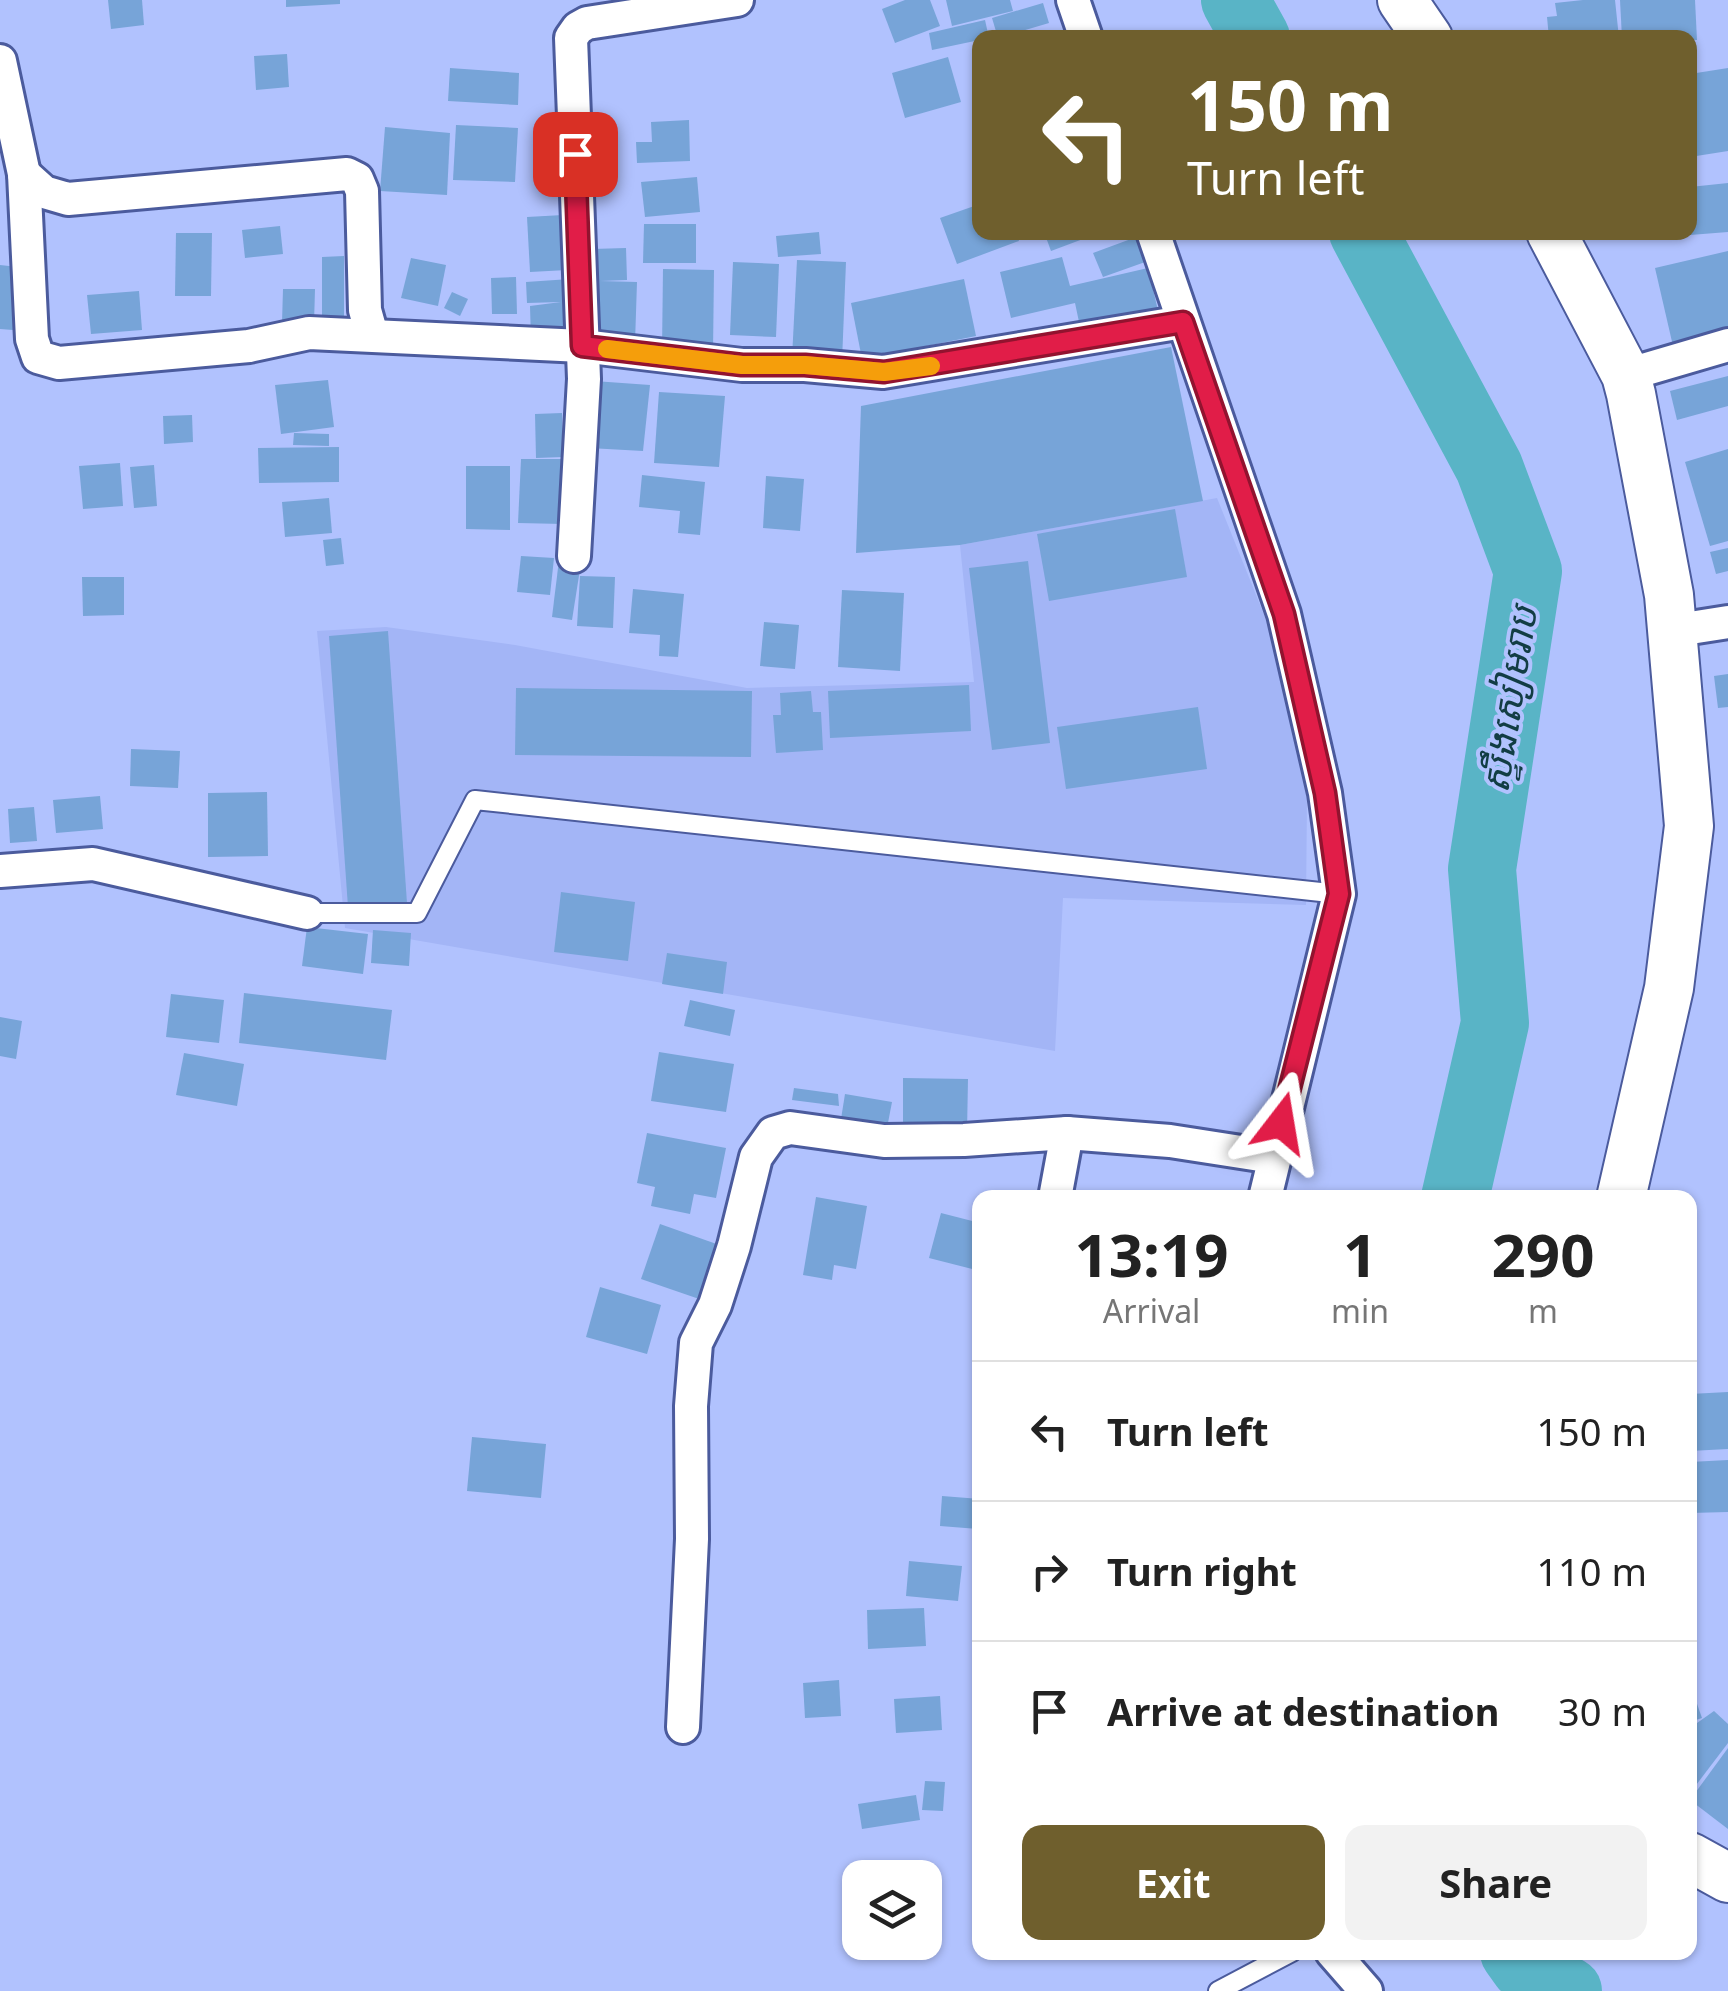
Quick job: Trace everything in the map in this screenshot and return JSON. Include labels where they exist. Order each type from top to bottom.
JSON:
[{"type":"street","points":[[574,556],[582,346],[571,38],[588,23],[737,0]]},
{"type":"street","points":[[1073,0],[1083,30]]},
{"type":"street","points":[[1402,0],[1423,30]]},
{"type":"street","points":[[0,61],[24,174],[32,339],[38,357],[59,363],[248,346],[309,333],[582,346],[742,365],[805,365],[884,372],[1183,322]]},
{"type":"street","points":[[24,174],[44,192],[68,198],[347,174],[357,179],[362,191],[365,310],[372,335]]},
{"type":"street","points":[[1156,240],[1284,614],[1325,793],[1339,894],[1267,1190]]},
{"type":"street","points":[[1555,240],[1626,375],[1668,595],[1689,844],[1669,988],[1623,1190]]},
{"type":"street","points":[[1626,375],[1728,346]]},
{"type":"street","points":[[1671,631],[1728,622]]},
{"type":"street","points":[[0,871],[93,864],[307,913]]},
{"type":"street","points":[[683,1727],[696,1343],[715,1306],[756,1157],[773,1133],[790,1128],[884,1141],[1067,1132],[1170,1141],[1273,1157]]},
{"type":"street","points":[[1056,1190],[1067,1132]]},
{"type":"street","points":[[1697,1861],[1728,1878]]},
{"type":"street","points":[[1339,1960],[1366,1991]]},
{"type":"lane","points":[[307,913],[416,913],[475,800],[1339,894]]},
{"type":"lane","points":[[1218,1991],[1277,1960]]},
{"type":"shaded area","points":[[1217,498],[1275,642],[1307,798],[1306,905],[1063,898],[1055,1051],[345,928],[317,631],[386,627],[515,645],[747,688],[974,682],[960,545]]},
{"type":"building","points":[[108,0],[142,0],[144,25],[111,29]]},
{"type":"building","points":[[286,0],[340,0],[340,4],[286,7]]},
{"type":"building","points":[[905,0],[930,0],[940,26],[895,43],[882,9]]},
{"type":"building","points":[[946,0],[1010,0],[1013,11],[952,26]]},
{"type":"building","points":[[1615,0],[1618,30],[1548,30],[1547,17],[1557,16],[1555,3]]},
{"type":"building","points":[[1620,0],[1695,0],[1696,30],[1622,30]]},
{"type":"building","points":[[1043,3],[1049,23],[1025,30],[996,30],[992,18]]},
{"type":"building","points":[[985,20],[987,30],[972,30],[972,42],[932,50],[929,33]]},
{"type":"building","points":[[287,54],[289,87],[256,90],[254,56]]},
{"type":"building","points":[[948,57],[961,102],[905,118],[892,73]]},
{"type":"building","points":[[450,68],[519,73],[518,105],[448,101]]},
{"type":"building","points":[[1728,68],[1728,151],[1697,156],[1697,73]]},
{"type":"building","points":[[689,120],[690,161],[637,163],[636,142],[652,142],[651,122]]},
{"type":"building","points":[[592,121],[615,121],[615,138],[593,138]]},
{"type":"building","points":[[456,125],[518,128],[515,182],[453,180]]},
{"type":"building","points":[[385,127],[450,133],[447,195],[380,191]]},
{"type":"building","points":[[697,177],[700,212],[645,217],[641,182]]},
{"type":"building","points":[[1728,183],[1728,232],[1697,234],[1697,186]]},
{"type":"building","points":[[972,207],[972,240],[1019,241],[957,264],[940,218]]},
{"type":"building","points":[[563,215],[567,270],[530,272],[527,217]]},
{"type":"building","points":[[644,224],[696,224],[696,263],[643,263]]},
{"type":"building","points":[[280,226],[283,254],[245,258],[242,230]]},
{"type":"building","points":[[819,232],[821,254],[778,257],[776,236]]},
{"type":"building","points":[[176,233],[212,233],[211,296],[175,296]]},
{"type":"building","points":[[1047,240],[1080,240],[1051,251]]},
{"type":"building","points":[[1128,240],[1140,240],[1148,261],[1103,277],[1093,253]]},
{"type":"building","points":[[626,248],[627,280],[600,281],[637,282],[635,343],[583,342],[592,249]]},
{"type":"building","points":[[1728,251],[1728,333],[1673,346],[1655,268]]},
{"type":"building","points":[[344,256],[344,329],[322,329],[322,257]]},
{"type":"building","points":[[1062,257],[1070,286],[1148,268],[1160,319],[1082,336],[1075,303],[1011,318],[1000,272]]},
{"type":"building","points":[[411,258],[446,265],[438,306],[401,298]]},
{"type":"building","points":[[797,260],[846,262],[842,361],[792,358]]},
{"type":"building","points":[[733,262],[779,264],[776,337],[730,335]]},
{"type":"building","points":[[0,265],[18,267],[13,330],[0,329]]},
{"type":"building","points":[[663,269],[714,270],[713,351],[662,351]]},
{"type":"building","points":[[516,277],[517,314],[492,314],[491,278]]},
{"type":"building","points":[[570,279],[573,337],[531,340],[530,306],[561,302],[527,303],[526,282]]},
{"type":"building","points":[[964,279],[976,336],[862,359],[851,303]]},
{"type":"building","points":[[283,289],[315,289],[314,324],[282,323]]},
{"type":"building","points":[[139,291],[142,330],[91,334],[87,295]]},
{"type":"building","points":[[452,292],[468,299],[460,316],[444,308]]},
{"type":"building","points":[[1171,347],[1203,501],[960,545],[856,553],[861,406]]},
{"type":"building","points":[[1728,376],[1728,406],[1677,420],[1670,391]]},
{"type":"building","points":[[328,380],[334,427],[281,434],[275,385]]},
{"type":"building","points":[[594,381],[650,385],[643,451],[589,448]]},
{"type":"building","points":[[659,392],[725,396],[719,467],[654,463]]},
{"type":"building","points":[[562,413],[563,457],[536,458],[535,414]]},
{"type":"building","points":[[192,415],[193,442],[164,444],[163,416]]},
{"type":"building","points":[[294,433],[329,434],[329,446],[293,445]]},
{"type":"building","points":[[339,447],[339,482],[259,483],[258,448]]},
{"type":"building","points":[[1728,449],[1728,541],[1710,546],[1685,462]]},
{"type":"building","points":[[521,459],[562,459],[563,524],[518,523]]},
{"type":"building","points":[[120,463],[123,506],[83,509],[79,466]]},
{"type":"building","points":[[154,465],[157,506],[134,508],[130,467]]},
{"type":"building","points":[[466,466],[510,466],[510,530],[466,529]]},
{"type":"building","points":[[642,475],[705,482],[700,535],[678,533],[680,511],[639,507]]},
{"type":"building","points":[[766,476],[804,479],[800,531],[763,528]]},
{"type":"building","points":[[329,498],[332,533],[285,537],[282,502]]},
{"type":"building","points":[[1175,509],[1187,577],[1049,601],[1037,534]]},
{"type":"building","points":[[341,538],[344,564],[326,566],[323,540]]},
{"type":"building","points":[[1728,548],[1728,571],[1716,574],[1710,552]]},
{"type":"building","points":[[521,556],[554,558],[550,595],[517,592]]},
{"type":"building","points":[[559,560],[581,563],[572,620],[552,617]]},
{"type":"building","points":[[1028,561],[1050,743],[992,750],[969,568]]},
{"type":"building","points":[[580,576],[615,577],[613,628],[577,626]]},
{"type":"building","points":[[82,577],[124,577],[124,615],[83,616]]},
{"type":"building","points":[[633,589],[684,594],[678,657],[659,656],[660,635],[629,633]]},
{"type":"building","points":[[842,590],[904,593],[900,671],[838,667]]},
{"type":"building","points":[[764,622],[799,625],[795,669],[760,666]]},
{"type":"building","points":[[388,631],[407,903],[348,907],[329,636]]},
{"type":"building","points":[[1728,674],[1728,707],[1718,708],[1714,676]]},
{"type":"building","points":[[969,685],[971,731],[830,738],[828,691]]},
{"type":"building","points":[[516,688],[752,691],[751,757],[515,755]]},
{"type":"building","points":[[811,691],[813,712],[821,712],[823,750],[776,753],[773,715],[781,715],[780,693]]},
{"type":"building","points":[[1198,707],[1207,769],[1066,789],[1057,727]]},
{"type":"building","points":[[131,749],[180,751],[178,788],[130,786]]},
{"type":"building","points":[[267,792],[268,856],[208,857],[208,793]]},
{"type":"building","points":[[100,796],[103,829],[56,833],[53,800]]},
{"type":"building","points":[[34,807],[37,841],[10,843],[8,809]]},
{"type":"building","points":[[561,892],[635,902],[628,961],[554,952]]},
{"type":"building","points":[[307,927],[368,934],[363,974],[302,966]]},
{"type":"building","points":[[373,930],[411,933],[409,966],[371,963]]},
{"type":"building","points":[[667,953],[727,962],[723,994],[662,984]]},
{"type":"building","points":[[244,993],[392,1010],[386,1060],[239,1043]]},
{"type":"building","points":[[171,994],[224,1000],[219,1043],[166,1037]]},
{"type":"building","points":[[690,1000],[735,1010],[730,1036],[684,1026]]},
{"type":"building","points":[[0,1017],[22,1021],[16,1059],[0,1056]]},
{"type":"building","points":[[659,1052],[734,1064],[726,1112],[651,1101]]},
{"type":"building","points":[[184,1053],[244,1064],[237,1106],[176,1095]]},
{"type":"building","points":[[903,1078],[968,1079],[967,1132],[903,1132]]},
{"type":"building","points":[[794,1088],[838,1094],[839,1106],[792,1100]]},
{"type":"building","points":[[845,1094],[892,1102],[887,1128],[841,1119]]},
{"type":"building","points":[[647,1133],[726,1148],[716,1198],[694,1194],[690,1214],[651,1206],[655,1187],[637,1183]]},
{"type":"building","points":[[816,1197],[867,1206],[856,1269],[834,1265],[832,1280],[803,1275]]},
{"type":"building","points":[[941,1213],[972,1221],[972,1269],[929,1258]]},
{"type":"building","points":[[660,1224],[725,1247],[705,1301],[641,1279]]},
{"type":"building","points":[[600,1287],[661,1305],[647,1354],[586,1337]]},
{"type":"building","points":[[1728,1392],[1728,1449],[1697,1451],[1697,1394]]},
{"type":"building","points":[[472,1437],[546,1444],[541,1498],[467,1491]]},
{"type":"building","points":[[1728,1460],[1728,1512],[1697,1513],[1697,1462]]},
{"type":"building","points":[[942,1496],[972,1498],[972,1529],[940,1526]]},
{"type":"building","points":[[909,1561],[962,1566],[958,1601],[906,1596]]},
{"type":"building","points":[[924,1608],[926,1646],[868,1649],[867,1610]]},
{"type":"building","points":[[839,1680],[841,1716],[805,1718],[803,1683]]},
{"type":"building","points":[[940,1696],[942,1730],[896,1733],[894,1699]]},
{"type":"building","points":[[1714,1711],[1728,1724],[1728,1743],[1697,1784],[1697,1723]]},
{"type":"building","points":[[1728,1748],[1728,1829],[1697,1805],[1697,1790]]},
{"type":"building","points":[[925,1781],[945,1782],[943,1811],[922,1810]]},
{"type":"building","points":[[916,1795],[920,1820],[862,1829],[858,1804]]},
{"type":"waterway","name":"ស្ទឹងសៀមរាប","points":[[1235,0],[1252,30]]},
{"type":"waterway","name":"ស្ទឹងសៀមរាប","points":[[1367,240],[1489,467],[1528,571],[1482,869],[1495,1023],[1457,1190]]},
{"type":"waterway","name":"ស្ទឹងសៀមរាប","points":[[1520,1960],[1568,1991]]},
{"type":"slow traffic","points":[[607,349],[742,365],[805,365],[855,371],[931,366]]},
{"type":"route","points":[[575,154],[582,346],[742,365],[805,365],[884,372],[1183,322],[1284,614],[1325,793],[1339,894],[1281,1123]]}]
